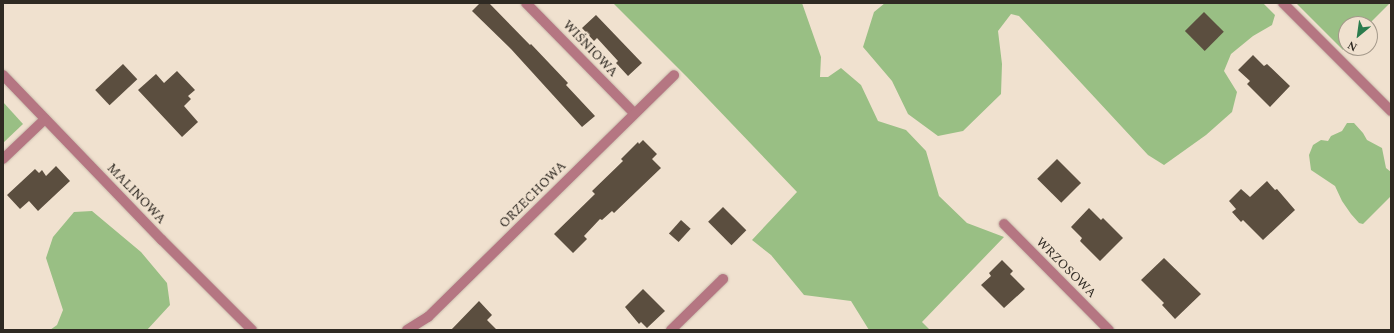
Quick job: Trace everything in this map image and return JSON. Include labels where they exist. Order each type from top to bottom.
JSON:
[{"type":"street","name":"WIŚNIOWA","points":[[526,3],[634,113]]},
{"type":"street","points":[[1283,3],[1391,111]]},
{"type":"street","name":"MALINOWA","points":[[3,75],[252,330]]},
{"type":"street","name":"ORZECHOWA","points":[[407,330],[428,317],[674,75]]},
{"type":"street","points":[[3,159],[45,119]]},
{"type":"street","name":"WRZOSOWA","points":[[1004,224],[1110,330]]},
{"type":"street","points":[[670,330],[723,279]]},
{"type":"green space","points":[[613,3],[802,3],[821,57],[820,77],[828,77],[841,68],[861,85],[878,121],[906,130],[926,151],[939,196],[967,223],[1004,237],[922,322],[930,330],[869,330],[851,301],[804,295],[771,255],[752,240],[797,192],[687,77]]},
{"type":"green space","points":[[885,3],[1263,3],[1275,15],[1272,25],[1253,36],[1231,54],[1224,71],[1237,92],[1232,112],[1206,135],[1164,165],[1148,155],[1019,16],[1011,14],[998,31],[1002,64],[1001,94],[963,131],[938,136],[908,114],[892,81],[863,47],[874,12]]},
{"type":"green space","points":[[1296,3],[1390,3],[1377,16],[1338,16],[1338,45]]},
{"type":"green space","points":[[3,102],[23,124],[3,143]]},
{"type":"green space","points":[[1347,123],[1354,123],[1367,140],[1382,148],[1386,168],[1391,172],[1391,196],[1363,224],[1359,223],[1351,214],[1342,201],[1335,186],[1311,170],[1309,155],[1313,145],[1321,140],[1328,141],[1331,136],[1342,131]]},
{"type":"green space","points":[[92,211],[141,252],[167,283],[170,305],[147,330],[50,330],[57,325],[63,310],[46,258],[53,237],[74,212]]},
{"type":"building","points":[[480,3],[489,3],[530,45],[531,44],[568,83],[566,85],[595,116],[582,127],[511,49],[472,11]]},
{"type":"building","points":[[1204,12],[1224,32],[1205,51],[1185,31]]},
{"type":"building","points":[[596,15],[642,63],[628,76],[616,63],[618,61],[597,38],[594,41],[582,28]]},
{"type":"building","points":[[1253,55],[1264,66],[1267,64],[1290,86],[1270,107],[1247,84],[1250,81],[1238,70]]},
{"type":"building","points":[[123,64],[137,79],[110,105],[95,90]]},
{"type":"building","points":[[177,71],[195,90],[188,96],[191,99],[184,106],[198,122],[182,137],[138,90],[156,74],[164,83]]},
{"type":"building","points":[[643,140],[657,154],[652,159],[661,168],[614,213],[612,211],[602,220],[600,219],[584,236],[587,239],[573,253],[554,234],[595,194],[592,191],[623,161],[621,159],[638,142],[639,144]]},
{"type":"building","points":[[1057,159],[1081,183],[1061,203],[1037,179]]},
{"type":"building","points":[[56,166],[70,181],[38,211],[29,201],[20,209],[7,195],[35,169],[39,173],[42,170],[46,176]]},
{"type":"building","points":[[1267,181],[1275,190],[1277,189],[1295,210],[1263,240],[1243,220],[1241,222],[1232,212],[1236,209],[1229,201],[1241,189],[1250,197]]},
{"type":"building","points":[[723,207],[746,230],[731,245],[708,222]]},
{"type":"building","points":[[1089,208],[1101,220],[1103,218],[1123,238],[1100,261],[1080,241],[1082,238],[1071,227]]},
{"type":"building","points":[[681,220],[691,229],[679,242],[669,233]]},
{"type":"building","points":[[1164,258],[1201,294],[1175,319],[1162,305],[1164,303],[1141,280]]},
{"type":"building","points":[[1002,260],[1013,271],[1010,274],[1025,289],[1004,308],[981,285],[991,276],[989,273]]},
{"type":"building","points":[[643,289],[665,311],[647,328],[641,322],[639,324],[625,307]]},
{"type":"building","points":[[479,301],[492,315],[487,320],[497,330],[451,330]]}]
